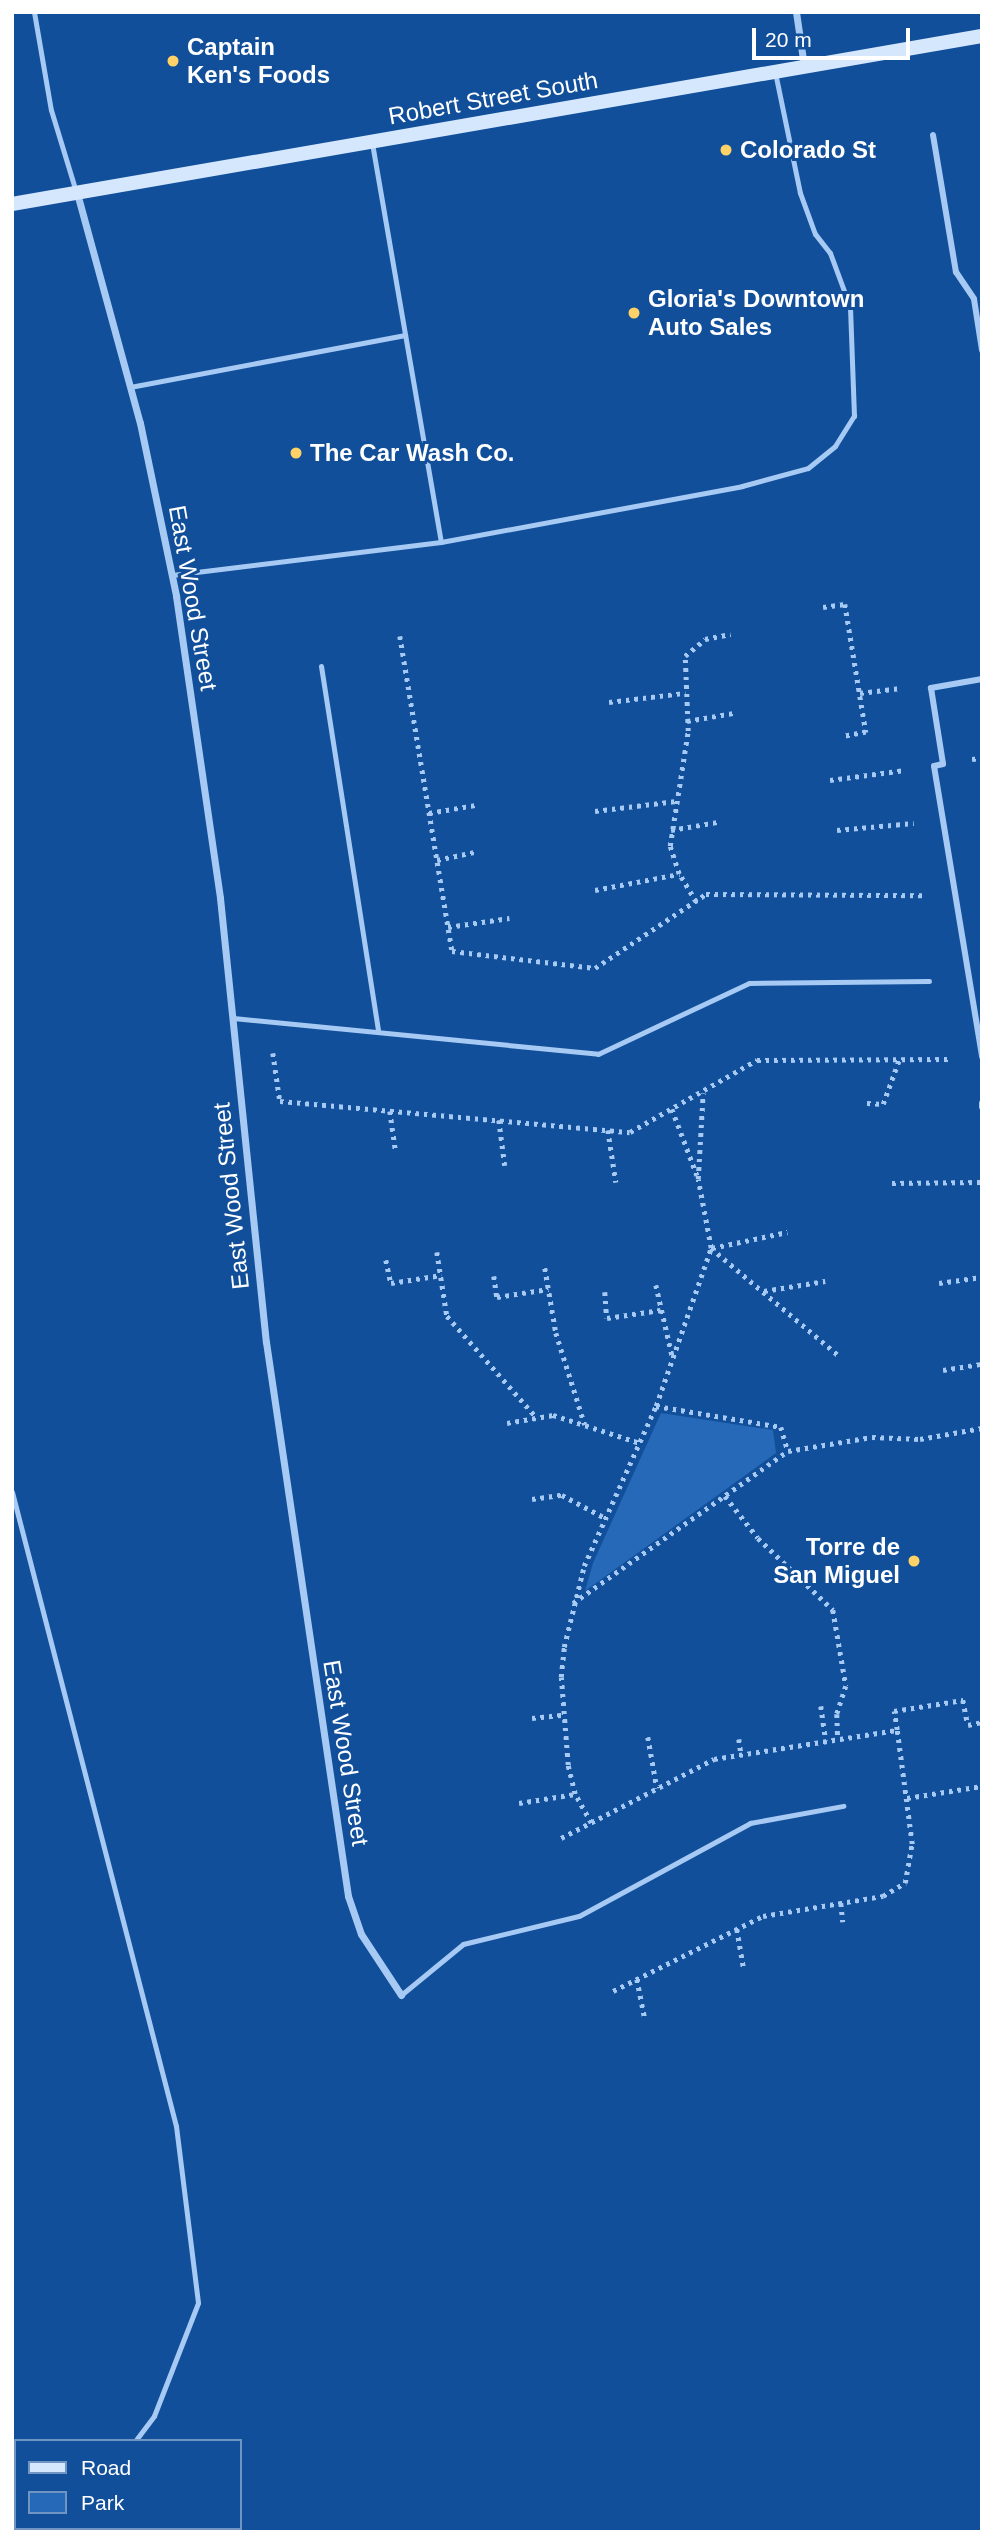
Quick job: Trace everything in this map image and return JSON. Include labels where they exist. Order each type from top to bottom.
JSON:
[{"type":"main road","name":"Robert Street South","points":[[12,204],[982,36]]},
{"type":"street","points":[[796,12],[804,67]]},
{"type":"street","points":[[933,135],[956,272],[974,299],[982,350]]},
{"type":"street","name":"East Wood Street","points":[[76,192],[130,387],[172,575],[213,843],[266,1342],[348,1896],[361,1934],[401,1995]]},
{"type":"street","points":[[982,679],[931,688],[943,764],[934,766],[982,1057]]},
{"type":"lane","points":[[34,12],[51,110],[76,192]]},
{"type":"lane","points":[[172,575],[441,542],[742,486],[808,468],[835,446],[853,416],[850,307],[830,253],[815,234],[800,193],[775,72]]},
{"type":"lane","points":[[372,142],[441,542]]},
{"type":"lane","points":[[130,387],[405,335]]},
{"type":"lane","points":[[321,666],[378,1032]]},
{"type":"lane","points":[[233,1018],[598,1054],[749,983],[929,981]]},
{"type":"lane","points":[[12,1492],[176,2126],[198,2303],[154,2416],[137,2439]]},
{"type":"lane","name":"East Wood Street","points":[[401,1995],[463,1944],[579,1916],[750,1823],[843,1806]]},
{"type":"path","points":[[823,607],[845,604],[866,732],[845,736]]},
{"type":"path","points":[[696,902],[679,874],[670,846],[687,721],[685,656],[705,639],[731,634]]},
{"type":"path","points":[[400,636],[452,951],[594,968],[706,894],[955,895]]},
{"type":"path","points":[[860,693],[931,688]]},
{"type":"path","points":[[609,702],[685,693]]},
{"type":"path","points":[[687,721],[734,713]]},
{"type":"path","points":[[830,780],[934,766]]},
{"type":"path","points":[[594,811],[677,801]]},
{"type":"path","points":[[429,813],[476,805]]},
{"type":"path","points":[[838,830],[943,820]]},
{"type":"path","points":[[671,830],[718,822]]},
{"type":"path","points":[[437,860],[476,852]]},
{"type":"path","points":[[595,890],[679,874]]},
{"type":"path","points":[[448,927],[509,918]]},
{"type":"path","points":[[268,1021],[280,1101],[630,1132],[757,1060],[954,1059]]},
{"type":"path","points":[[867,1103],[883,1104],[899,1060]]},
{"type":"path","points":[[698,1179],[703,1093]]},
{"type":"path","points":[[591,1823],[575,1794],[563,1715],[561,1677],[573,1604],[605,1518],[656,1406],[711,1248],[698,1179],[672,1110]]},
{"type":"path","points":[[390,1111],[396,1153]]},
{"type":"path","points":[[499,1120],[505,1166]]},
{"type":"path","points":[[608,1130],[616,1182]]},
{"type":"path","points":[[892,1183],[982,1182]]},
{"type":"path","points":[[711,1248],[786,1232]]},
{"type":"path","points":[[711,1248],[838,1354]]},
{"type":"path","points":[[437,1252],[447,1316],[537,1418]]},
{"type":"path","points":[[386,1260],[391,1283],[441,1275]]},
{"type":"path","points":[[545,1268],[556,1333],[585,1425]]},
{"type":"path","points":[[494,1276],[497,1297],[548,1289]]},
{"type":"path","points":[[939,1283],[982,1277]]},
{"type":"path","points":[[763,1291],[825,1281]]},
{"type":"path","points":[[656,1285],[673,1359]]},
{"type":"path","points":[[605,1292],[607,1318],[660,1310]]},
{"type":"path","points":[[943,1370],[982,1364]]},
{"type":"path","points":[[656,1406],[781,1427],[788,1451]]},
{"type":"path","points":[[507,1423],[554,1415],[640,1443]]},
{"type":"path","points":[[573,1604],[788,1451],[872,1437],[920,1439],[982,1428]]},
{"type":"path","points":[[532,1499],[562,1495],[605,1518]]},
{"type":"path","points":[[725,1496],[758,1538],[833,1610],[846,1686],[837,1714],[838,1739]]},
{"type":"path","points":[[613,1991],[763,1916],[883,1896],[905,1884],[912,1844],[894,1711],[963,1700],[968,1725],[982,1723]]},
{"type":"path","points":[[821,1706],[826,1741]]},
{"type":"path","points":[[532,1718],[563,1715]]},
{"type":"path","points":[[561,1838],[713,1759],[897,1730]]},
{"type":"path","points":[[648,1737],[657,1788]]},
{"type":"path","points":[[739,1739],[741,1754]]},
{"type":"path","points":[[907,1798],[982,1786]]},
{"type":"path","points":[[519,1803],[575,1794]]},
{"type":"path","points":[[841,1903],[844,1922]]},
{"type":"path","points":[[737,1929],[744,1970]]},
{"type":"path","points":[[637,1979],[645,2019]]},
{"type":"green space","points":[[661,1413],[773,1430],[776,1453],[585,1591],[593,1563]]},
{"type":"place","name":"Captain Ken's Foods","points":[[173,61]]},
{"type":"place","name":"Colorado St","points":[[726,150]]},
{"type":"place","name":"Gloria's Downtown Auto Sales","points":[[634,313]]},
{"type":"place","name":"The Car Wash Co.","points":[[296,453]]},
{"type":"place","name":"Torre de San Miguel","points":[[914,1561]]}]
